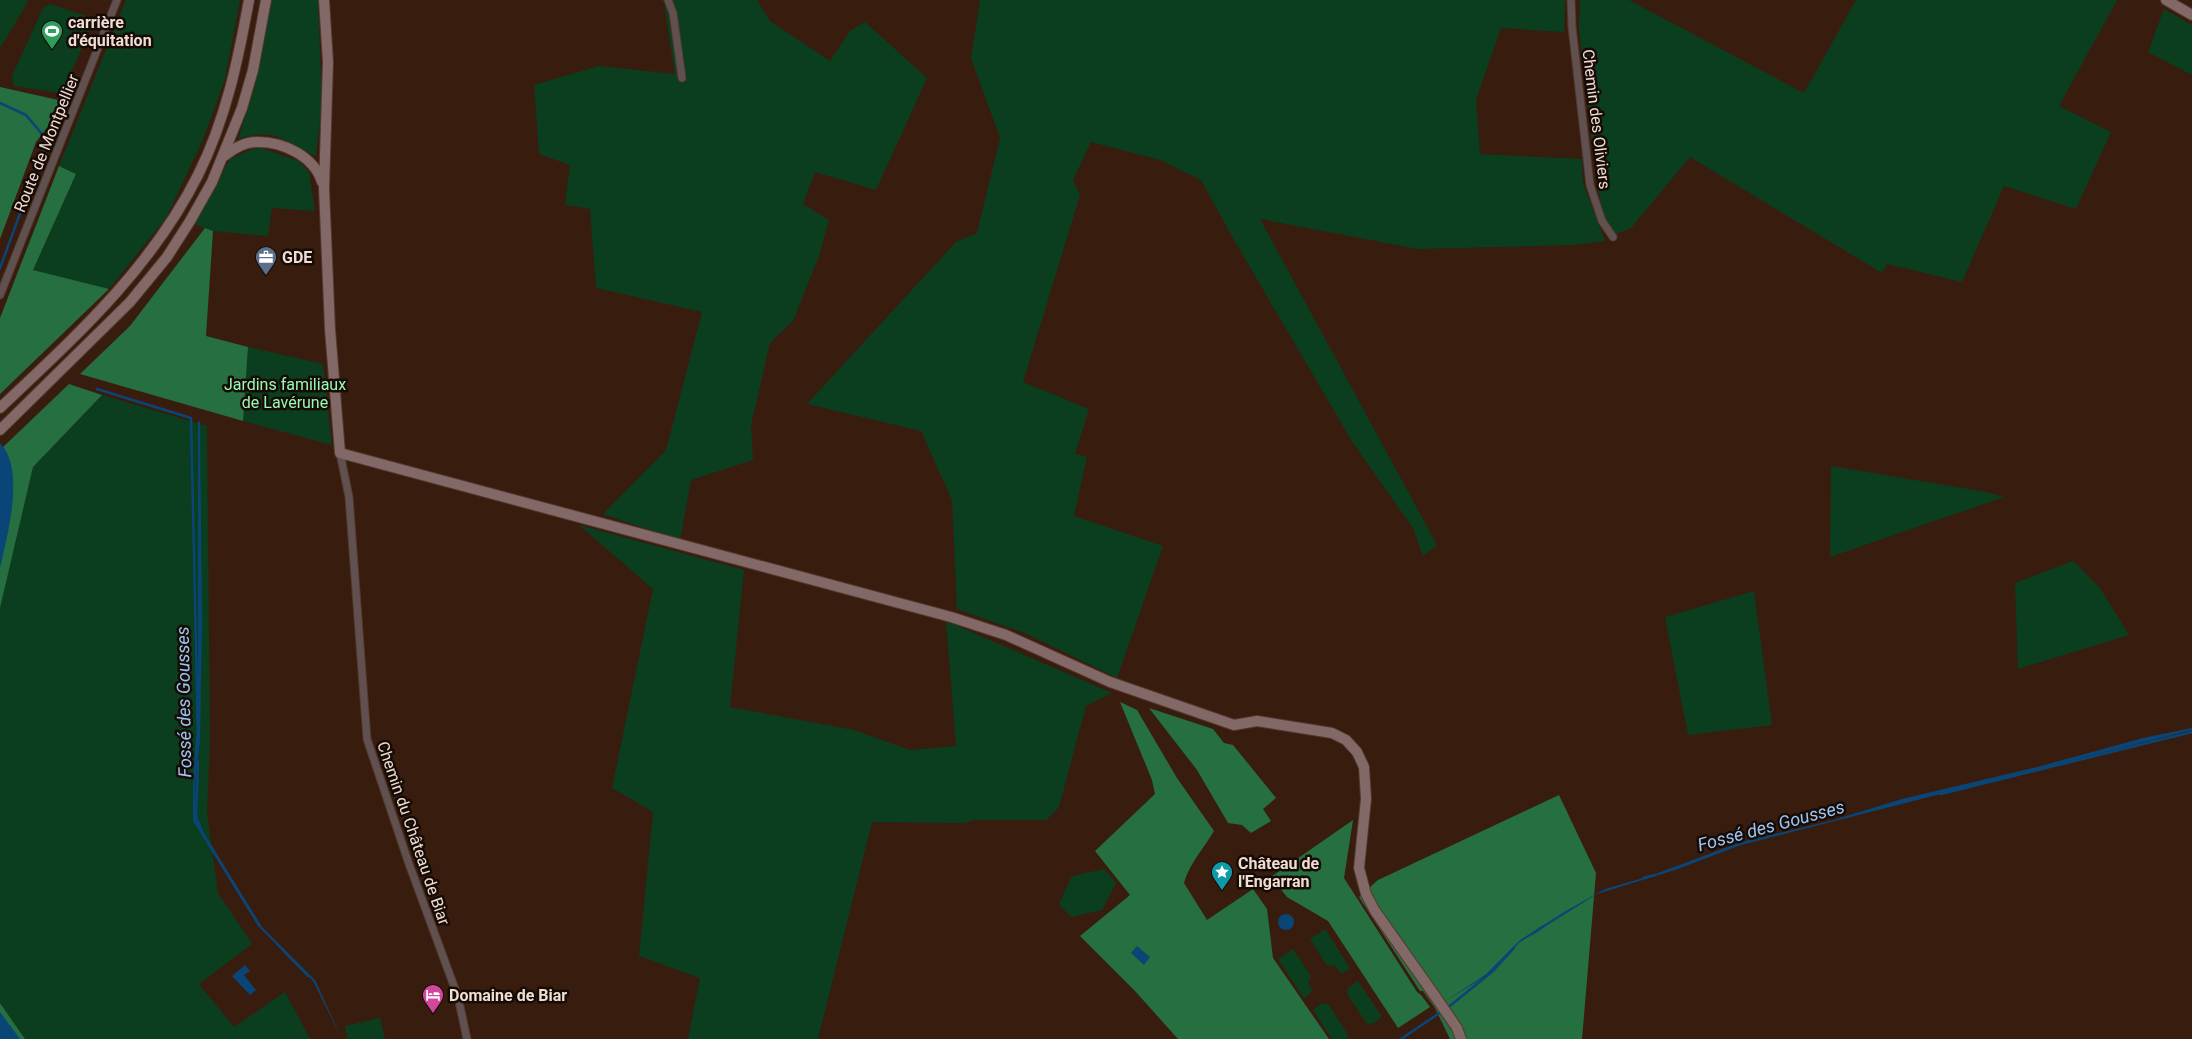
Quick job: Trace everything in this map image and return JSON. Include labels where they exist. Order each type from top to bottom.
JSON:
[{"type":"street","name":"Route de Montpellier","points":[[0,295],[117,0]]},
{"type":"street","points":[[0,408],[117,294],[141,264],[184,201],[199,173],[225,106],[236,69],[249,0]]},
{"type":"street","points":[[1,428],[118,315],[153,276],[190,221],[206,195],[224,157],[242,108],[250,79],[266,0]]},
{"type":"street","points":[[324,0],[328,62],[324,188],[330,330],[340,453],[951,617],[1024,642],[1110,682],[1234,724],[1258,721],[1332,733],[1346,740],[1357,752],[1364,767],[1366,799],[1359,868],[1366,894],[1375,911],[1445,1010],[1461,1039]]},
{"type":"street","points":[[668,0],[673,13],[682,78]]},
{"type":"street","name":"Chemin des Oliviers","points":[[1572,0],[1572,27],[1590,185],[1602,221],[1613,236]]},
{"type":"street","points":[[2166,0],[2192,15]]},
{"type":"street","points":[[224,157],[244,144],[255,142],[273,143],[292,150],[308,159],[316,167],[324,188]]},
{"type":"street","points":[[316,167],[325,154]]},
{"type":"street","name":"Chemin du Château de Biar","points":[[340,453],[349,497],[367,739],[409,864],[458,997],[467,1039]]},
{"type":"green space","points":[[0,0],[27,0],[28,2],[0,48]]},
{"type":"green space","points":[[126,0],[240,0],[225,79],[202,142],[166,218],[109,289],[33,270],[76,174],[59,166]]},
{"type":"green space","points":[[271,0],[318,0],[322,103],[316,156],[272,135],[238,139],[254,90]]},
{"type":"green space","points":[[661,0],[757,0],[770,21],[830,61],[850,31],[865,22],[927,78],[876,190],[815,172],[803,204],[829,220],[819,256],[793,321],[770,343],[751,425],[753,460],[691,480],[680,540],[603,514],[666,450],[702,312],[596,288],[590,209],[565,205],[570,165],[539,154],[534,85],[599,66],[675,74],[664,2]]},
{"type":"green space","points":[[980,0],[1565,0],[1564,32],[1501,28],[1476,100],[1480,154],[1582,159],[1583,183],[1605,241],[1575,245],[1418,249],[1260,219],[1437,545],[1423,556],[1413,528],[1353,443],[1201,180],[1160,160],[1091,142],[1073,180],[1080,195],[1023,382],[1089,409],[1075,454],[1087,457],[1074,516],[1163,546],[1117,678],[1027,634],[957,609],[952,500],[921,431],[807,404],[956,242],[977,233],[1000,138],[971,58]]},
{"type":"green space","points":[[1580,0],[1629,0],[1804,93],[1856,0],[2117,0],[2059,106],[2111,132],[2076,209],[2004,186],[1962,282],[1887,264],[1882,273],[1690,157],[1631,228],[1616,234],[1604,216],[1597,185],[1579,30]]},
{"type":"green space","name":"carrière d'équitation","points":[[50,4],[89,17],[92,23],[64,90],[60,93],[14,86],[12,76],[43,8]]},
{"type":"green space","points":[[2164,9],[2192,25],[2192,75],[2148,52]]},
{"type":"green space","points":[[0,87],[67,102],[36,142],[0,239]]},
{"type":"green space","points":[[258,147],[299,161],[309,172],[315,211],[272,208],[268,236],[213,231],[194,224],[230,159]]},
{"type":"green space","points":[[59,166],[76,174],[33,270],[109,289],[0,394],[0,318]]},
{"type":"green space","points":[[205,228],[213,231],[206,336],[248,347],[243,421],[80,374],[130,326]]},
{"type":"green space","name":"Jardins familiaux de Lavérune","points":[[248,347],[323,364],[332,445],[243,421]]},
{"type":"green space","points":[[69,384],[102,395],[33,467],[0,608],[0,450]]},
{"type":"green space","points":[[102,395],[207,426],[210,741],[207,813],[218,893],[252,944],[199,984],[234,1027],[285,992],[310,1039],[25,1039],[0,1003],[0,608],[33,467]]},
{"type":"green space","points":[[1831,466],[1986,492],[2004,497],[1830,557]]},
{"type":"green space","points":[[579,525],[744,570],[730,707],[854,730],[910,750],[956,746],[946,621],[1112,693],[1086,706],[1059,807],[1046,820],[976,820],[963,823],[872,822],[818,1039],[688,1039],[700,978],[639,956],[653,812],[612,788],[653,589]]},
{"type":"green space","points":[[2073,561],[2100,588],[2129,635],[2018,669],[2015,583]]},
{"type":"green space","points":[[1754,591],[1772,725],[1688,735],[1665,617]]},
{"type":"green space","points":[[1120,702],[1137,710],[1177,778],[1214,831],[1193,863],[1184,883],[1207,920],[1253,889],[1267,909],[1273,958],[1329,1039],[1178,1039],[1135,991],[1080,936],[1130,895],[1095,851],[1155,794],[1152,780]]},
{"type":"green space","points":[[1149,708],[1213,729],[1224,743],[1233,745],[1276,798],[1263,809],[1271,821],[1251,833],[1242,825],[1228,823],[1197,770]]},
{"type":"green space","points":[[1559,795],[1596,873],[1582,1039],[1450,1039],[1435,1008],[1423,991],[1420,991],[1359,897],[1378,880]]},
{"type":"green space","points":[[1353,820],[1344,878],[1417,992],[1430,1007],[1398,1028],[1328,921],[1287,897],[1271,877]]},
{"type":"green space","points":[[1104,869],[1116,883],[1102,910],[1071,917],[1059,904],[1072,876]]},
{"type":"green space","points":[[1325,929],[1350,968],[1341,974],[1335,965],[1327,966],[1310,939]]},
{"type":"green space","points":[[1293,949],[1311,976],[1308,983],[1313,991],[1304,998],[1278,959]]},
{"type":"green space","points":[[1358,981],[1382,1017],[1374,1023],[1367,1024],[1347,994],[1348,988]]},
{"type":"green space","points":[[0,1003],[25,1039],[0,1039]]},
{"type":"green space","points":[[1322,1003],[1329,1005],[1348,1035],[1347,1039],[1332,1039],[1313,1010]]},
{"type":"green space","points":[[380,1018],[385,1039],[348,1039],[345,1026]]},
{"type":"water","points":[[198,421],[200,422],[202,623],[200,740],[195,782],[196,820],[262,927],[315,980],[342,1039],[313,981],[258,926],[193,821],[193,786],[196,736],[198,736]]},
{"type":"water","points":[[0,443],[8,455],[12,469],[13,486],[10,521],[0,568]]},
{"type":"water","points":[[2192,728],[2192,730],[1741,845],[1675,870],[1597,894],[1519,943],[1488,975],[1444,1002],[1485,975],[1520,940],[1605,889],[1650,876],[1741,842],[1830,821],[1902,799],[2041,766],[2143,738]]},
{"type":"water","points":[[1283,914],[1289,914],[1294,919],[1292,928],[1283,930],[1278,925],[1278,919]]},
{"type":"water","points":[[1137,946],[1150,957],[1144,965],[1131,953]]},
{"type":"water","points":[[245,965],[250,971],[244,975],[256,990],[250,995],[232,976]]},
{"type":"water","points":[[0,1012],[20,1039],[0,1039]]},
{"type":"waterway","name":"Fossé des Gousses","points":[[0,103],[26,115],[47,140],[0,268]]},
{"type":"waterway","name":"Fossé des Gousses","points":[[97,389],[191,418],[198,738]]},
{"type":"waterway","name":"Fossé des Gousses","points":[[1941,794],[2192,732]]},
{"type":"waterway","name":"Fossé des Gousses","points":[[198,761],[196,816],[202,832]]},
{"type":"waterway","name":"Fossé des Gousses","points":[[1643,878],[1655,875]]},
{"type":"waterway","name":"Fossé des Gousses","points":[[1532,934],[1544,926]]},
{"type":"waterway","name":"Fossé des Gousses","points":[[277,944],[308,976]]},
{"type":"waterway","name":"Fossé des Gousses","points":[[1446,1009],[1493,971],[1514,948]]},
{"type":"waterway","name":"Fossé des Gousses","points":[[1401,1039],[1441,1012]]},
{"type":"place","name":"carrière d'équitation","points":[[52,50]]},
{"type":"place","name":"GDE","points":[[266,276]]},
{"type":"place","name":"Château de l'Engarran","points":[[1222,891]]},
{"type":"place","name":"Domaine de Biar","points":[[433,1014]]}]
